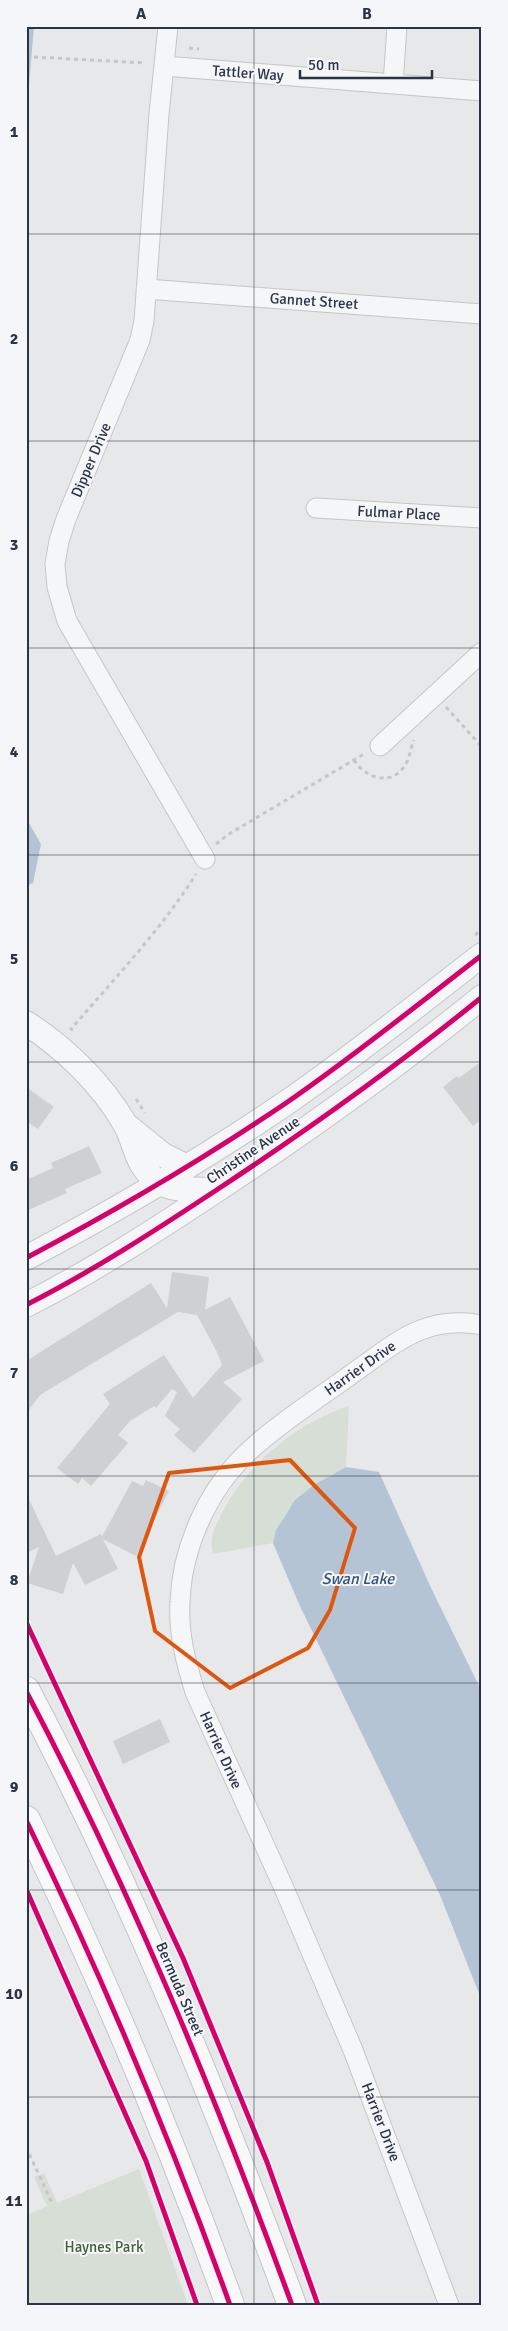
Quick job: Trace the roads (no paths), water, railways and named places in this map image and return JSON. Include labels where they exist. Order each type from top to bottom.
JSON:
[{"type":"main road","name":"Bermuda Street","points":[[26,1691],[83,1804],[175,2007],[223,2121],[292,2305]]},
{"type":"main road","points":[[26,1820],[121,2027],[177,2164],[230,2305]]},
{"type":"street","name":"Dipper Drive","points":[[168,26],[144,321],[137,348],[66,519],[55,564],[57,587],[62,608],[73,633],[205,859]]},
{"type":"street","points":[[393,84],[397,26]]},
{"type":"street","name":"Tattler Way","points":[[164,66],[482,91]]},
{"type":"street","name":"Gannet Street","points":[[146,289],[482,314]]},
{"type":"street","name":"Fulmar Place","points":[[316,508],[482,518]]},
{"type":"street","points":[[380,746],[482,652]]},
{"type":"street","name":"Christine Avenue","points":[[26,1258],[187,1167],[286,1103],[341,1064],[482,955]]},
{"type":"street","name":"Christine Avenue","points":[[26,1305],[109,1258],[215,1191],[315,1124],[426,1042],[482,996]]},
{"type":"street","points":[[26,1023],[44,1036],[99,1086],[126,1125],[138,1159],[160,1183]]},
{"type":"street","points":[[341,1064],[374,1053],[416,1025],[421,1025],[426,1031],[426,1042]]},
{"type":"street","points":[[126,1125],[163,1155],[187,1167]]},
{"type":"street","name":"Christine Avenue","points":[[160,1183],[180,1189],[194,1188],[215,1191]]},
{"type":"street","name":"Harrier Drive","points":[[449,2305],[353,2050],[283,1886],[195,1692],[186,1664],[179,1604],[182,1576],[190,1545],[202,1517],[223,1479],[248,1451],[295,1414],[417,1330],[448,1322],[482,1325]]},
{"type":"water","points":[[26,26],[34,26],[26,121]]},
{"type":"water","points":[[26,818],[41,844],[33,883],[26,886]]},
{"type":"water","name":"Swan Lake","points":[[346,1467],[379,1472],[432,1590],[482,1692],[482,2001],[440,1895],[299,1604],[273,1543],[276,1530],[295,1500],[314,1485]]},
{"type":"park label","name":"Haynes Park","points":[[104,2247]]}]
